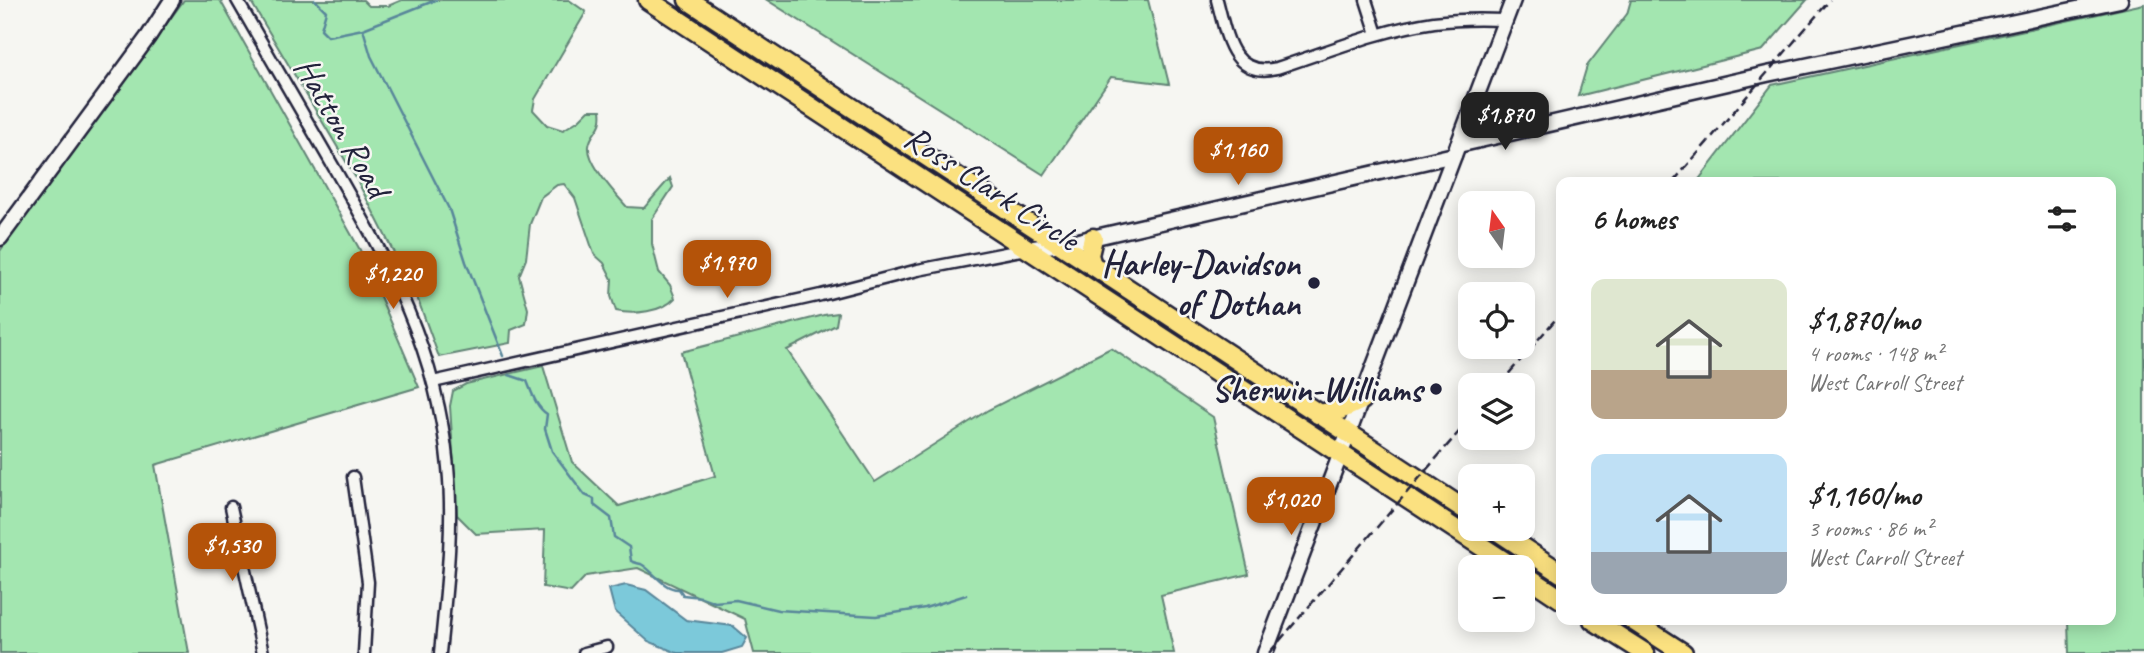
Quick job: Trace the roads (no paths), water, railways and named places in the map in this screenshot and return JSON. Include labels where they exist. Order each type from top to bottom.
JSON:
[{"type":"highway","name":"Ross Clark Circle","points":[[648,0],[1495,555]]},
{"type":"highway","name":"Ross Clark Circle","points":[[688,0],[1458,505]]},
{"type":"highway","points":[[725,51],[736,32]]},
{"type":"highway","points":[[1092,265],[1089,255],[1093,238]]},
{"type":"highway","points":[[1138,321],[1150,303]]},
{"type":"highway","points":[[1251,395],[1262,377]]},
{"type":"highway","points":[[1318,414],[1340,410],[1362,400]]},
{"type":"highway","points":[[1513,541],[1556,570]]},
{"type":"highway","points":[[1535,581],[1556,595]]},
{"type":"highway","points":[[1621,626],[1644,653]]},
{"type":"highway","points":[[1621,626],[1684,653]]},
{"type":"street","points":[[0,238],[148,37],[172,0]]},
{"type":"street","name":"Hatton Road","points":[[237,0],[383,254],[408,306],[433,382],[445,445],[450,491],[448,560],[440,653]]},
{"type":"street","points":[[1217,0],[1233,51],[1244,63],[1261,70],[1277,68],[1377,34],[1450,20],[1505,20]]},
{"type":"street","points":[[1366,0],[1377,34]]},
{"type":"street","points":[[1265,653],[1513,0]]},
{"type":"street","points":[[433,382],[821,295],[918,270],[1093,238],[1767,74],[2120,0]]},
{"type":"street","points":[[353,477],[368,582],[363,653]]},
{"type":"street","points":[[231,507],[262,653]]},
{"type":"street","points":[[584,653],[607,647]]},
{"type":"water","points":[[626,585],[646,590],[686,620],[733,626],[747,638],[742,647],[722,653],[677,653],[648,641],[615,612],[609,589]]},
{"type":"waterway","points":[[315,0],[326,11],[321,29],[328,36],[363,29],[436,0]]},
{"type":"waterway","points":[[363,29],[371,56],[449,209],[466,262],[503,356]]},
{"type":"waterway","points":[[509,375],[527,381],[537,404],[547,414],[545,429],[552,451],[585,495],[594,499],[594,505],[611,518],[614,537],[629,547],[631,561],[641,564],[663,583],[679,589],[683,595],[715,602],[736,600],[778,610],[876,616],[925,608],[966,595]]},
{"type":"railway","points":[[1677,177],[1830,0]]},
{"type":"railway","points":[[1509,373],[1556,319]]},
{"type":"railway","points":[[1269,653],[1458,433]]},
{"type":"place","name":"Harley-Davidson of Dothan","points":[[1314,283]]},
{"type":"place","name":"Sherwin-Williams","points":[[1436,389]]}]
